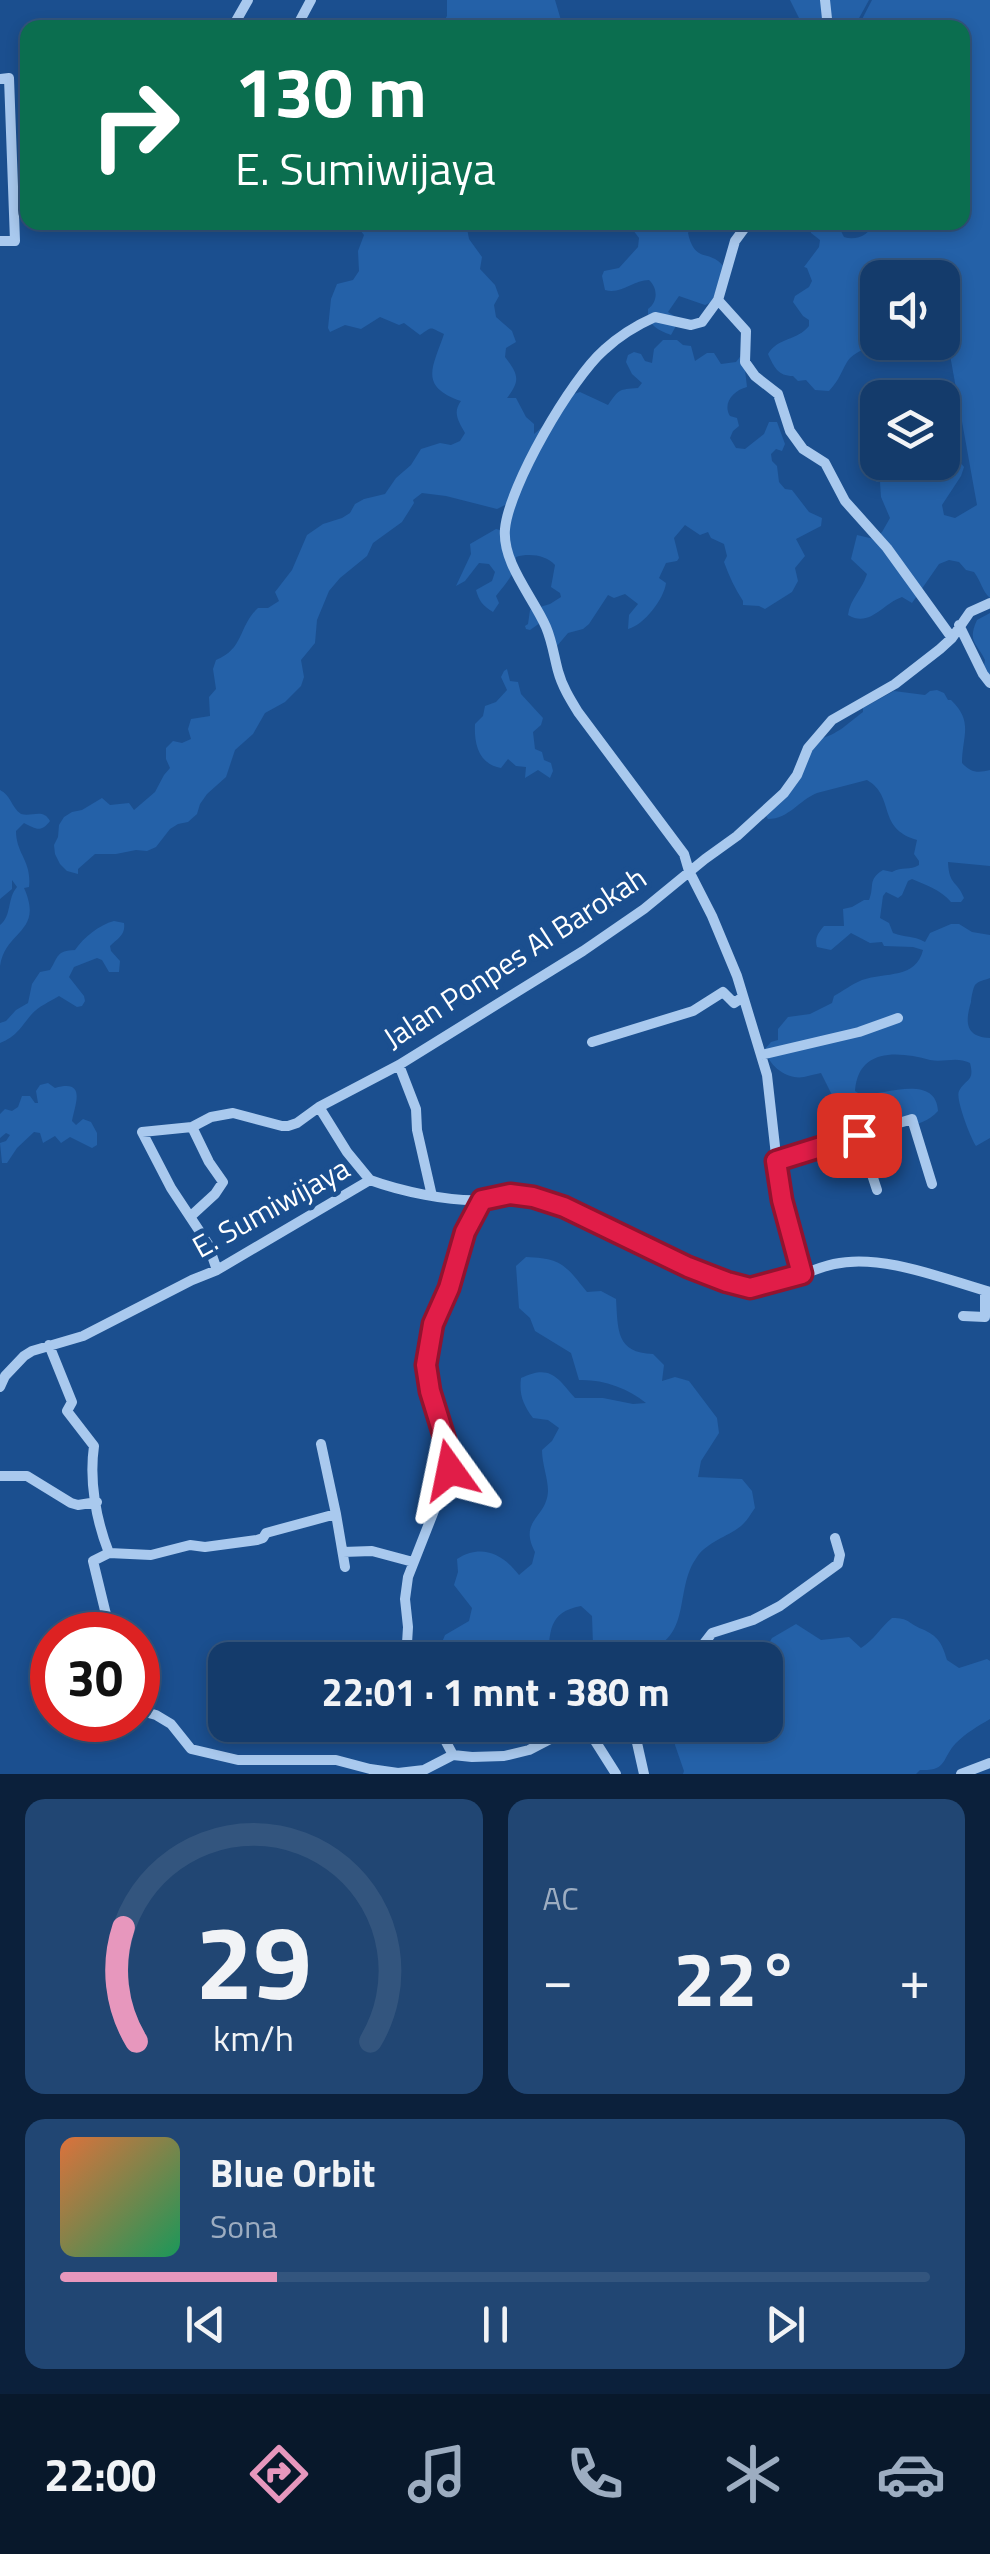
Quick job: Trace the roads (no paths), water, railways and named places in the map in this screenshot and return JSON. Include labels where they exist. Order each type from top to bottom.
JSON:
[{"type":"street","points":[[0,78],[9,78],[15,241],[0,241]]},
{"type":"street","points":[[743,230],[710,314],[695,325],[655,316],[602,351],[543,434],[512,502],[504,531],[515,570],[548,630],[566,691],[673,836],[712,916],[743,996],[767,1075],[782,1200],[802,1274]]},
{"type":"street","points":[[718,300],[746,331],[745,362],[755,376],[778,394],[790,431],[804,448],[825,463],[845,501],[887,548],[952,638]]},
{"type":"street","name":"Jalan Ponpes Al Barokah","points":[[192,1216],[142,1132],[192,1127],[233,1112],[288,1126],[297,1123],[583,952],[737,836],[784,793],[808,748],[832,720],[895,684],[952,638],[970,612],[990,602]]},
{"type":"street","points":[[959,624],[990,683]]},
{"type":"street","points":[[592,1042],[692,1012],[723,992],[734,1003],[743,996]]},
{"type":"street","points":[[761,1056],[859,1032],[898,1018]]},
{"type":"street","points":[[399,1065],[416,1109],[432,1196]]},
{"type":"street","points":[[319,1107],[370,1180]]},
{"type":"street","points":[[776,1161],[912,1119],[932,1184]]},
{"type":"street","points":[[192,1127],[223,1183],[192,1216],[217,1270]]},
{"type":"street","points":[[859,1135],[878,1190]]},
{"type":"street","name":"E. Sumiwijaya","points":[[0,1387],[24,1356],[83,1336],[217,1270],[370,1180],[432,1196],[482,1200],[510,1194],[533,1197],[564,1207],[688,1267],[750,1288],[835,1263],[865,1260],[988,1291]]},
{"type":"street","points":[[407,1642],[404,1599],[413,1562],[450,1470],[450,1456],[428,1378],[429,1344],[465,1232],[482,1200]]},
{"type":"street","points":[[963,1316],[984,1317],[988,1291]]},
{"type":"street","points":[[49,1345],[72,1402],[67,1411],[94,1446],[92,1472],[100,1530],[110,1553]]},
{"type":"street","points":[[321,1444],[345,1566]]},
{"type":"street","points":[[0,1476],[27,1476],[78,1505],[97,1502]]},
{"type":"street","points":[[105,1612],[92,1561],[110,1553],[151,1555],[190,1544],[206,1547],[256,1540],[336,1514]]},
{"type":"street","points":[[705,1642],[712,1634],[771,1611],[838,1564],[840,1555],[835,1538]]},
{"type":"street","points":[[342,1552],[372,1551],[413,1562]]},
{"type":"street","points":[[160,1718],[191,1749],[238,1760],[336,1760],[398,1773],[424,1770],[453,1755],[504,1756],[546,1742]]},
{"type":"street","points":[[446,1742],[453,1755]]},
{"type":"street","points":[[593,1742],[616,1774]]},
{"type":"street","points":[[637,1742],[644,1774]]},
{"type":"street","points":[[961,1774],[990,1763]]}]
